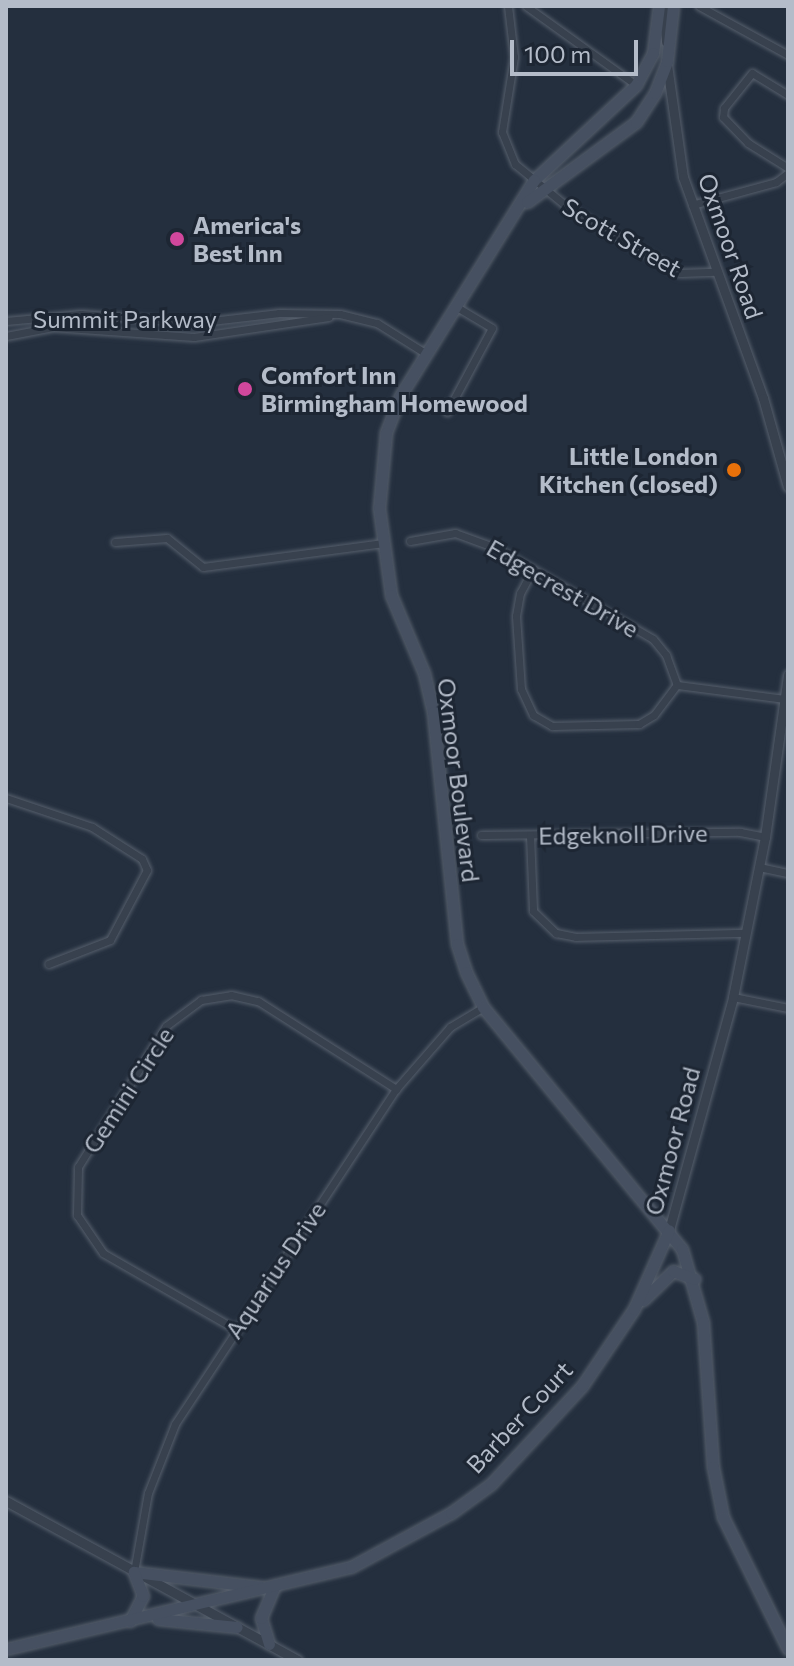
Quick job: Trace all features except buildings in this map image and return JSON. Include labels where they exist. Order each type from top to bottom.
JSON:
[{"type":"main road","name":"Oxmoor Boulevard","points":[[661,6],[653,53],[636,85],[538,184],[425,353],[386,433],[378,478],[391,595],[424,673],[433,712],[457,944],[483,1007],[669,1230]]},
{"type":"main road","name":"Oxmoor Road","points":[[667,61],[673,6]]},
{"type":"main road","name":"Oxmoor Boulevard","points":[[538,184],[636,122],[655,93],[667,61]]},
{"type":"main road","name":"Oxmoor Road","points":[[669,1230],[695,1279],[703,1322],[713,1467],[723,1517],[746,1573],[788,1649]]},
{"type":"main road","name":"Barber Court","points":[[7,1649],[199,1606],[351,1567],[491,1484],[582,1386],[634,1309],[669,1230]]},
{"type":"main road","points":[[634,1309],[673,1271],[695,1279]]},
{"type":"main road","points":[[129,1622],[142,1605],[134,1572],[274,1587],[261,1618],[269,1644]]},
{"type":"main road","points":[[146,1618],[237,1627]]},
{"type":"street","name":"Scott Street","points":[[508,6],[514,57],[502,132],[515,164],[570,209],[680,273],[715,272]]},
{"type":"street","points":[[526,6],[636,85]]},
{"type":"street","name":"Oxmoor Road","points":[[661,6],[673,129],[692,205],[763,398],[788,487]]},
{"type":"street","points":[[699,6],[788,55]]},
{"type":"street","points":[[692,205],[770,180],[786,168],[729,128],[724,108],[752,73],[788,95]]},
{"type":"street","points":[[447,412],[492,328],[455,306]]},
{"type":"street","name":"Summit Parkway","points":[[6,321],[81,314],[194,323],[279,313],[340,314],[377,323],[425,353]]},
{"type":"street","name":"Summit Parkway","points":[[6,336],[53,327],[194,337],[340,314]]},
{"type":"street","name":"Edgecrest Drive","points":[[410,541],[455,533],[470,536],[533,569],[653,639],[666,655],[677,685]]},
{"type":"street","points":[[115,542],[167,538],[203,567],[383,543]]},
{"type":"street","points":[[533,569],[520,593],[516,616],[521,689],[533,715],[552,726],[639,724],[654,715],[677,685],[785,699]]},
{"type":"street","name":"Oxmoor Road","points":[[669,1230],[733,997],[743,933],[783,744],[788,675]]},
{"type":"street","points":[[6,798],[92,827],[142,859],[147,870],[110,940],[48,964]]},
{"type":"street","name":"Edgeknoll Drive","points":[[481,835],[740,832],[765,837]]},
{"type":"street","points":[[530,835],[533,911],[556,933],[576,937],[743,933]]},
{"type":"street","points":[[759,867],[788,873]]},
{"type":"street","name":"Gemini Circle","points":[[235,1329],[103,1253],[77,1215],[78,1167],[166,1026],[201,1000],[231,995],[258,1001],[396,1089]]},
{"type":"street","points":[[733,997],[788,1008]]},
{"type":"street","name":"Aquarius Drive","points":[[134,1572],[148,1493],[175,1424],[396,1089],[450,1027],[483,1007]]},
{"type":"street","points":[[6,1501],[298,1660]]},
{"type":"place","name":"America's Best Inn","points":[[177,239]]},
{"type":"place","name":"Comfort Inn Birmingham Homewood","points":[[245,389]]},
{"type":"place","name":"Little London Kitchen (closed)","points":[[734,470]]}]
